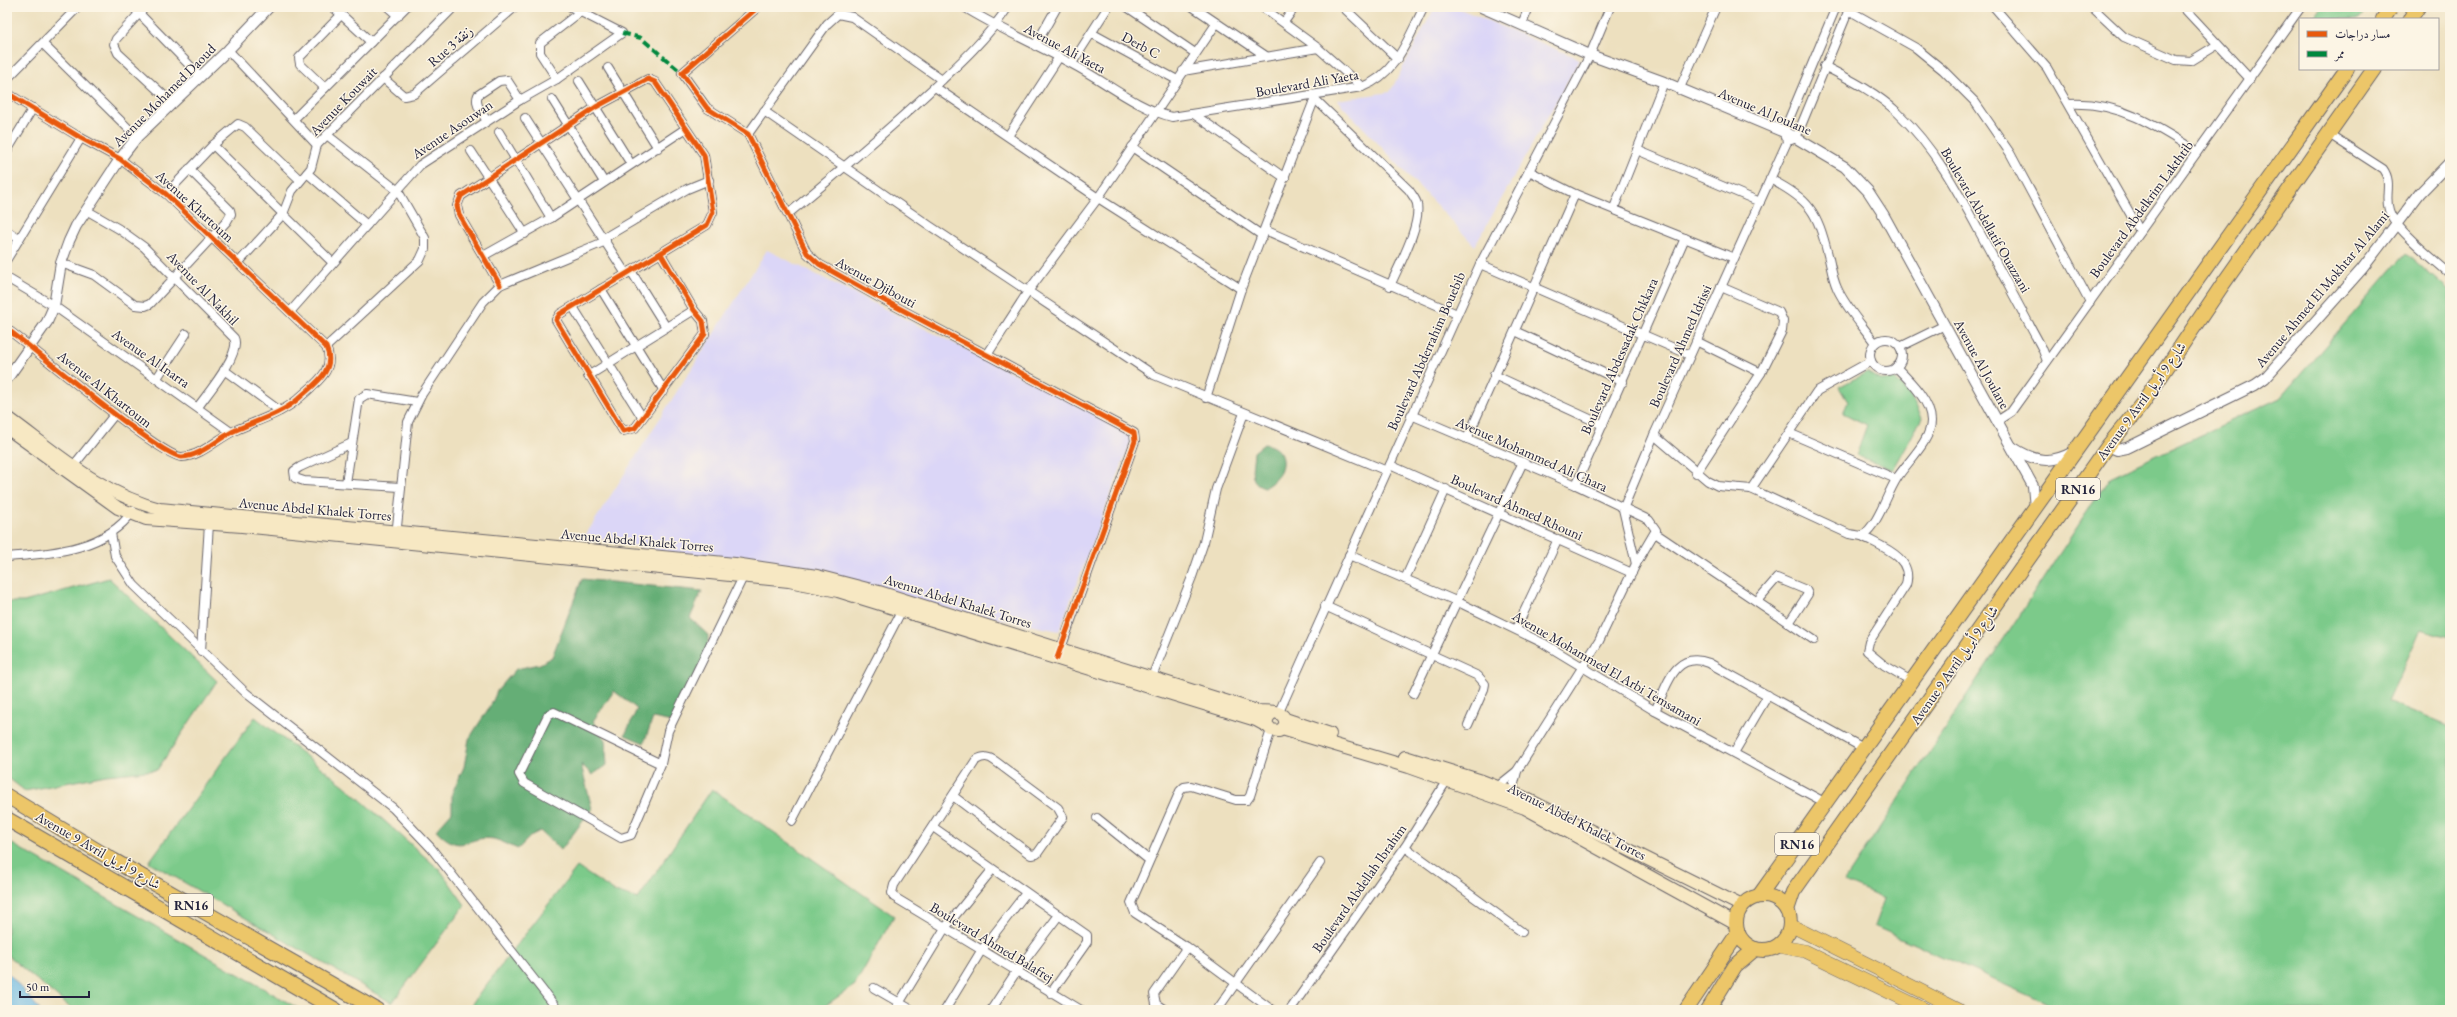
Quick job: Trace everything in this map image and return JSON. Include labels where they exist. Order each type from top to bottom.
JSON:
[{"type":"highway","points":[[2384,18],[2391,7]]},
{"type":"highway","points":[[2411,18],[2418,7]]},
{"type":"highway","name":"Avenue 9 Avril شارع 9 أبريل","points":[[1759,896],[2078,450],[2346,70]]},
{"type":"highway","name":"Avenue 9 Avril شارع 9 أبريل","points":[[1787,910],[1793,892],[2108,446],[2142,404],[2373,70]]},
{"type":"highway","name":"Avenue 9 Avril شارع 9 أبريل","points":[[7,796],[120,863],[377,1010]]},
{"type":"highway","name":"Avenue 9 Avril شارع 9 أبريل","points":[[7,820],[336,1010]]},
{"type":"highway","points":[[1737,929],[1745,943],[1755,949],[1763,950],[1778,946],[1788,933],[1790,925],[1787,910],[1776,899],[1759,896]]},
{"type":"highway","name":"RN16","points":[[1742,906],[1746,901],[1759,896]]},
{"type":"highway","points":[[1686,1010],[1737,929],[1742,906]]},
{"type":"highway","points":[[1708,1010],[1735,966],[1755,949]]},
{"type":"main road","name":"Avenue Abdel Khalek Torres","points":[[7,417],[107,488],[138,503],[171,511],[744,575],[813,585],[1152,678],[1258,711],[1276,721],[1509,801],[1541,816],[1737,929]]},
{"type":"main road","name":"Avenue Abdel Khalek Torres","points":[[8,431],[118,508],[131,514],[158,521],[698,560],[795,572],[859,586],[1256,720],[1276,721],[1512,792],[1742,906]]},
{"type":"main road","points":[[1790,925],[1959,1010]]},
{"type":"main road","points":[[1778,946],[1804,951],[1926,1010]]},
{"type":"street","points":[[333,7],[371,42]]},
{"type":"street","points":[[388,7],[398,16]]},
{"type":"street","points":[[294,119],[406,7]]},
{"type":"street","name":"Avenue Kouwait","points":[[239,262],[283,214],[292,191],[307,173],[314,161],[317,145],[454,7]]},
{"type":"street","name":"Rue 3 زنقة","points":[[383,78],[399,94],[404,96],[414,94],[515,7]]},
{"type":"street","points":[[557,79],[540,53],[540,43],[580,12],[571,7]]},
{"type":"street","points":[[758,7],[682,73],[707,108],[748,134],[827,24],[840,13],[852,17],[942,80]]},
{"type":"street","name":"Avenue Ali Yaeta","points":[[964,7],[995,27],[1072,63],[1155,113]]},
{"type":"street","points":[[788,214],[846,166],[935,87],[995,27],[1008,7]]},
{"type":"street","points":[[1036,46],[1057,7]]},
{"type":"street","points":[[1072,63],[1093,34],[1108,7]]},
{"type":"street","points":[[1127,7],[1195,53]]},
{"type":"street","points":[[1193,7],[1216,24],[1266,56]]},
{"type":"street","points":[[1262,7],[1318,48],[1362,87]]},
{"type":"street","points":[[1284,22],[1295,7]]},
{"type":"street","points":[[1343,7],[1398,59]]},
{"type":"street","name":"Boulevard Ali Yaeta","points":[[1155,113],[1172,118],[1315,97],[1362,87],[1378,80],[1398,59],[1424,7]]},
{"type":"street","name":"Avenue Al Joulane","points":[[1481,7],[1590,55],[1664,82],[1679,90],[1784,131],[1792,140],[1845,167],[1868,191],[1883,214],[2033,486],[2036,501],[2035,510]]},
{"type":"street","points":[[1522,24],[1529,7]]},
{"type":"street","name":"Boulevard Abderrahim Bouebib","points":[[1149,860],[1180,792],[1184,787],[1191,786],[1241,801],[1249,798],[1276,721],[1325,606],[1389,468],[1411,415],[1457,314],[1480,264],[1590,55],[1610,7]]},
{"type":"street","points":[[1679,90],[1716,7]]},
{"type":"street","points":[[1784,131],[1836,7]]},
{"type":"street","points":[[1994,7],[2039,58],[2069,104],[2140,231]]},
{"type":"street","points":[[2092,7],[2124,37],[2176,60],[2191,61],[2217,45]]},
{"type":"street","points":[[2184,7],[2217,45],[2250,79]]},
{"type":"street","name":"Boulevard Abdelkrim Lakthtib","points":[[1997,421],[2011,412],[2301,7]]},
{"type":"street","points":[[1847,8],[1916,48],[1943,70],[1975,102],[2010,153],[2090,302]]},
{"type":"street","name":"Boulevard Ahmed Idrissi","points":[[1623,509],[1654,435],[1770,179],[1792,140],[1847,8]]},
{"type":"street","points":[[7,79],[43,44],[74,9]]},
{"type":"street","points":[[172,103],[118,53],[114,44],[116,39],[139,9],[200,76]]},
{"type":"street","name":"Avenue Mohamed Daoud","points":[[7,380],[31,346],[54,306],[61,263],[74,231],[120,159],[137,138],[228,50],[264,9]]},
{"type":"street","name":"Avenue Asouwan","points":[[290,312],[420,165],[520,100],[557,79],[622,33],[580,12]]},
{"type":"street","points":[[325,88],[300,64],[299,58],[341,15]]},
{"type":"street","points":[[987,355],[1029,290],[1098,198],[1216,24]]},
{"type":"street","name":"Derb C","points":[[1093,34],[1178,80]]},
{"type":"street","points":[[43,44],[137,138]]},
{"type":"street","points":[[1183,71],[1318,48]]},
{"type":"street","points":[[228,50],[317,145]]},
{"type":"street","points":[[1008,136],[1059,57]]},
{"type":"street","name":"Boulevard Abdellatif Ouazzani","points":[[1824,66],[1862,85],[1882,99],[1925,142],[1947,174],[2042,348],[2047,361]]},
{"type":"street","points":[[608,68],[658,148]]},
{"type":"street","points":[[487,121],[476,103],[476,98],[493,84],[502,80],[507,80],[520,100]]},
{"type":"street","points":[[500,285],[485,256],[459,215],[457,206],[461,196],[596,107],[642,81],[652,80],[704,155],[713,212],[711,219],[707,225],[573,307],[557,318],[556,323],[623,431],[635,428],[705,334],[703,321],[694,310],[661,254]]},
{"type":"street","points":[[579,81],[631,164]]},
{"type":"street","points":[[1614,208],[1664,82]]},
{"type":"street","points":[[935,87],[1098,198],[1242,289]]},
{"type":"street","name":"Avenue Khartoum","points":[[7,93],[81,138],[120,159],[166,194],[239,262],[326,347]]},
{"type":"street","points":[[1206,398],[1242,289],[1315,97],[1409,190],[1417,202],[1418,212],[1415,225],[1390,286]]},
{"type":"street","points":[[552,99],[604,182]]},
{"type":"street","points":[[2069,104],[2092,104],[2123,111],[2157,127],[2197,152]]},
{"type":"street","points":[[7,151],[33,108]]},
{"type":"street","name":"Boulevard Ahmed Rhouni","points":[[764,111],[846,166],[930,226],[1029,290],[1154,375],[1244,413],[1446,489],[1632,573]]},
{"type":"street","points":[[1195,115],[1285,178]]},
{"type":"street","points":[[525,118],[605,240],[629,272],[666,327]]},
{"type":"street","points":[[166,194],[213,145],[236,126],[241,124],[246,127],[300,180]]},
{"type":"street","points":[[485,256],[551,218],[577,198],[686,130]]},
{"type":"street","points":[[499,132],[551,218]]},
{"type":"street","name":"Avenue Djibouti","points":[[748,134],[807,253],[819,264],[1134,433],[1135,441],[1059,653]]},
{"type":"street","points":[[2329,134],[2374,162],[2388,176],[2389,210],[2396,224],[2450,274]]},
{"type":"street","points":[[231,432],[280,411],[295,401],[326,372],[330,356],[326,347],[424,254],[425,238],[398,191],[327,135]]},
{"type":"street","points":[[7,259],[81,138]]},
{"type":"street","points":[[213,145],[334,263]]},
{"type":"street","points":[[1132,147],[1264,233],[1457,314]]},
{"type":"street","points":[[1637,150],[1760,202]]},
{"type":"street","points":[[471,151],[487,178],[525,234]]},
{"type":"street","name":"Avenue Ahmed El Mokhtar Al Alami","points":[[2108,446],[2122,450],[2242,392],[2261,381],[2269,374],[2362,269],[2420,193],[2450,162]]},
{"type":"street","points":[[61,263],[94,276],[140,306],[150,304],[229,218],[230,210],[189,169]]},
{"type":"street","points":[[1529,171],[1576,194],[1614,208],[1734,258]]},
{"type":"street","points":[[307,173],[367,225]]},
{"type":"street","points":[[1770,179],[1803,198],[1812,208],[1820,228],[1836,286],[1848,307],[1875,343]]},
{"type":"street","points":[[396,537],[405,434],[417,402],[483,302],[500,285],[605,240],[687,189],[709,180]]},
{"type":"street","points":[[1467,439],[1494,375],[1576,194]]},
{"type":"street","name":"Avenue Al Nakhil","points":[[86,210],[134,238],[175,277],[236,342],[236,350],[198,407]]},
{"type":"street","points":[[7,231],[19,239]]},
{"type":"street","name":"Boulevard Abdessadak Chkkara","points":[[1576,485],[1623,382],[1642,334],[1685,238]]},
{"type":"street","points":[[1480,264],[1690,355]]},
{"type":"street","name":"Avenue Al Inarra","points":[[7,278],[54,306],[198,407],[231,432]]},
{"type":"street","points":[[1696,473],[1761,372],[1782,332],[1782,317],[1773,309],[1721,287]]},
{"type":"street","points":[[601,289],[664,391]]},
{"type":"street","points":[[573,307],[642,418]]},
{"type":"street","points":[[588,376],[694,310]]},
{"type":"street","points":[[1900,347],[1944,325]]},
{"type":"street","name":"Avenue Al Khartoum","points":[[7,329],[31,346],[115,414],[175,456],[193,455],[231,432]]},
{"type":"street","points":[[1515,331],[1623,382]]},
{"type":"street","points":[[157,378],[186,334]]},
{"type":"street","points":[[1890,339],[1900,347],[1901,359],[1896,367],[1889,370],[1880,370],[1871,361],[1870,351],[1875,343],[1890,339]]},
{"type":"street","points":[[1696,341],[1761,372]]},
{"type":"street","points":[[1751,489],[1817,391],[1871,361]]},
{"type":"street","points":[[1862,536],[1872,526],[1896,479],[1925,438],[1931,421],[1919,394],[1896,367]]},
{"type":"street","points":[[224,370],[280,411]]},
{"type":"street","points":[[1494,375],[1603,425]]},
{"type":"street","points":[[346,483],[358,404],[363,395],[367,394],[417,402]]},
{"type":"street","points":[[1152,678],[1192,577],[1204,542],[1216,489],[1244,413]]},
{"type":"street","points":[[74,465],[115,414]]},
{"type":"street","name":"Avenue Mohammed Ali Chara","points":[[1411,415],[1576,485],[1642,517],[1654,525],[1655,533]]},
{"type":"street","points":[[1789,433],[1896,479]]},
{"type":"street","points":[[1654,435],[1696,473],[1718,486],[1751,489],[1832,526],[1856,536],[1862,536],[1899,557],[1904,563],[1908,578],[1906,585],[1869,642],[1867,651],[1884,665],[1913,682]]},
{"type":"street","points":[[352,443],[300,467],[294,474],[295,478],[304,481],[400,487]]},
{"type":"street","points":[[2011,446],[2022,454],[2046,462],[2061,459],[2078,450]]},
{"type":"street","points":[[1413,694],[1523,462]]},
{"type":"street","points":[[1405,580],[1446,489]]},
{"type":"street","points":[[7,557],[56,552],[74,548],[111,533],[131,514],[138,503]]},
{"type":"street","points":[[1623,509],[1636,564]]},
{"type":"street","points":[[201,651],[209,524]]},
{"type":"street","points":[[111,533],[115,556],[134,585],[246,693],[393,808],[431,848],[558,1010]]},
{"type":"street","points":[[1512,792],[1517,771],[1606,628],[1636,564],[1655,533],[1814,640]]},
{"type":"street","points":[[1516,629],[1558,539]]},
{"type":"street","name":"Avenue Mohammed El Arbi Temsamani","points":[[1349,555],[1456,601],[1516,629],[1655,711],[1826,803]]},
{"type":"street","points":[[661,764],[554,712],[548,715],[519,774],[524,783],[621,838],[627,838],[631,835],[661,764],[668,731],[744,575]]},
{"type":"street","points":[[1756,601],[1777,578],[1806,590],[1808,594],[1789,623]]},
{"type":"street","points":[[1325,606],[1431,654],[1483,680],[1484,689],[1468,725]]},
{"type":"street","points":[[792,821],[902,610]]},
{"type":"street","points":[[1655,711],[1676,668],[1682,662],[1694,658],[1709,663],[1865,749]]},
{"type":"street","points":[[1734,753],[1768,695]]},
{"type":"street","points":[[953,796],[1031,855],[1037,854],[1063,817],[1058,808],[989,757],[976,760],[933,827],[992,870],[1086,934],[1088,940],[1051,993]]},
{"type":"street","points":[[1497,787],[1517,771]]},
{"type":"street","name":"Boulevard Abdellah Ibrahim","points":[[1290,1010],[1406,847],[1447,780]]},
{"type":"street","points":[[1097,818],[1149,860],[1131,899],[1132,910],[1187,947],[1272,1010]]},
{"type":"street","name":"Boulevard Ahmed Balafrej","points":[[933,827],[894,885],[892,893],[896,899],[1081,1010]]},
{"type":"street","points":[[1406,847],[1522,932]]},
{"type":"street","points":[[1217,1010],[1320,863]]},
{"type":"street","points":[[895,1010],[945,928],[992,870]]},
{"type":"street","points":[[945,1010],[981,951],[1026,893]]},
{"type":"street","points":[[991,1010],[1016,972],[1059,915]]},
{"type":"street","points":[[1165,1010],[1156,1004],[1154,994],[1187,947]]},
{"type":"street","points":[[874,988],[912,1010]]},
{"type":"shaded area","points":[[1435,7],[1455,7],[1580,59],[1475,246],[1337,100],[1390,92]]},
{"type":"shaded area","points":[[767,250],[1134,433],[1059,631],[585,536]]},
{"type":"green space","points":[[2321,7],[2368,7],[2360,18],[2314,17]]},
{"type":"green space","points":[[2406,253],[2450,292],[2450,637],[2421,629],[2388,701],[2450,727],[2450,1010],[2061,1010],[1874,926],[1884,899],[1844,882],[2110,477],[2280,398]]},
{"type":"green space","points":[[1867,372],[1880,380],[1895,379],[1911,397],[1922,418],[1893,470],[1856,455],[1867,425],[1843,413],[1848,402],[1839,387]]},
{"type":"green space","points":[[1264,444],[1273,447],[1278,451],[1282,463],[1281,470],[1277,477],[1265,487],[1256,482],[1252,474],[1254,452]]},
{"type":"green space","points":[[109,578],[217,681],[157,770],[106,775],[25,791],[7,777],[7,602],[24,602]]},
{"type":"green space","points":[[582,579],[702,591],[690,618],[708,635],[708,650],[672,722],[653,718],[644,743],[625,735],[637,709],[614,691],[593,721],[605,739],[607,765],[592,775],[581,764],[592,809],[561,850],[540,831],[532,835],[518,849],[494,839],[485,838],[459,844],[453,843],[436,830],[452,812],[452,793],[464,767],[469,739],[492,703],[497,691],[516,669],[540,664],[552,657]]},
{"type":"green space","points":[[255,717],[345,786],[441,871],[465,905],[392,1003],[149,862]]},
{"type":"green space","points":[[712,789],[894,916],[855,985],[819,1010],[467,1010],[577,867],[615,892],[638,899]]},
{"type":"green space","points":[[7,841],[301,1010],[73,1010],[7,955]]},
{"type":"water","points":[[7,972],[11,976],[40,1010],[7,1010]]},
{"type":"marked path","points":[[622,33],[641,38],[682,73]]},
{"type":"cycle path","points":[[758,7],[682,73],[707,108],[748,134],[807,253],[819,264],[878,297],[1134,433],[1135,441],[1057,658]]},
{"type":"cycle path","points":[[500,285],[459,215],[457,206],[461,196],[596,107],[648,79],[655,82],[704,155],[713,212],[707,225],[560,314],[556,320],[623,431],[635,428],[705,334],[703,321],[694,310],[661,254]]},
{"type":"cycle path","points":[[7,93],[81,138],[120,159],[166,194],[326,347],[329,356],[329,363],[326,370],[317,382],[284,409],[229,433],[203,450],[189,456],[182,457],[170,453],[125,422],[7,329]]}]
